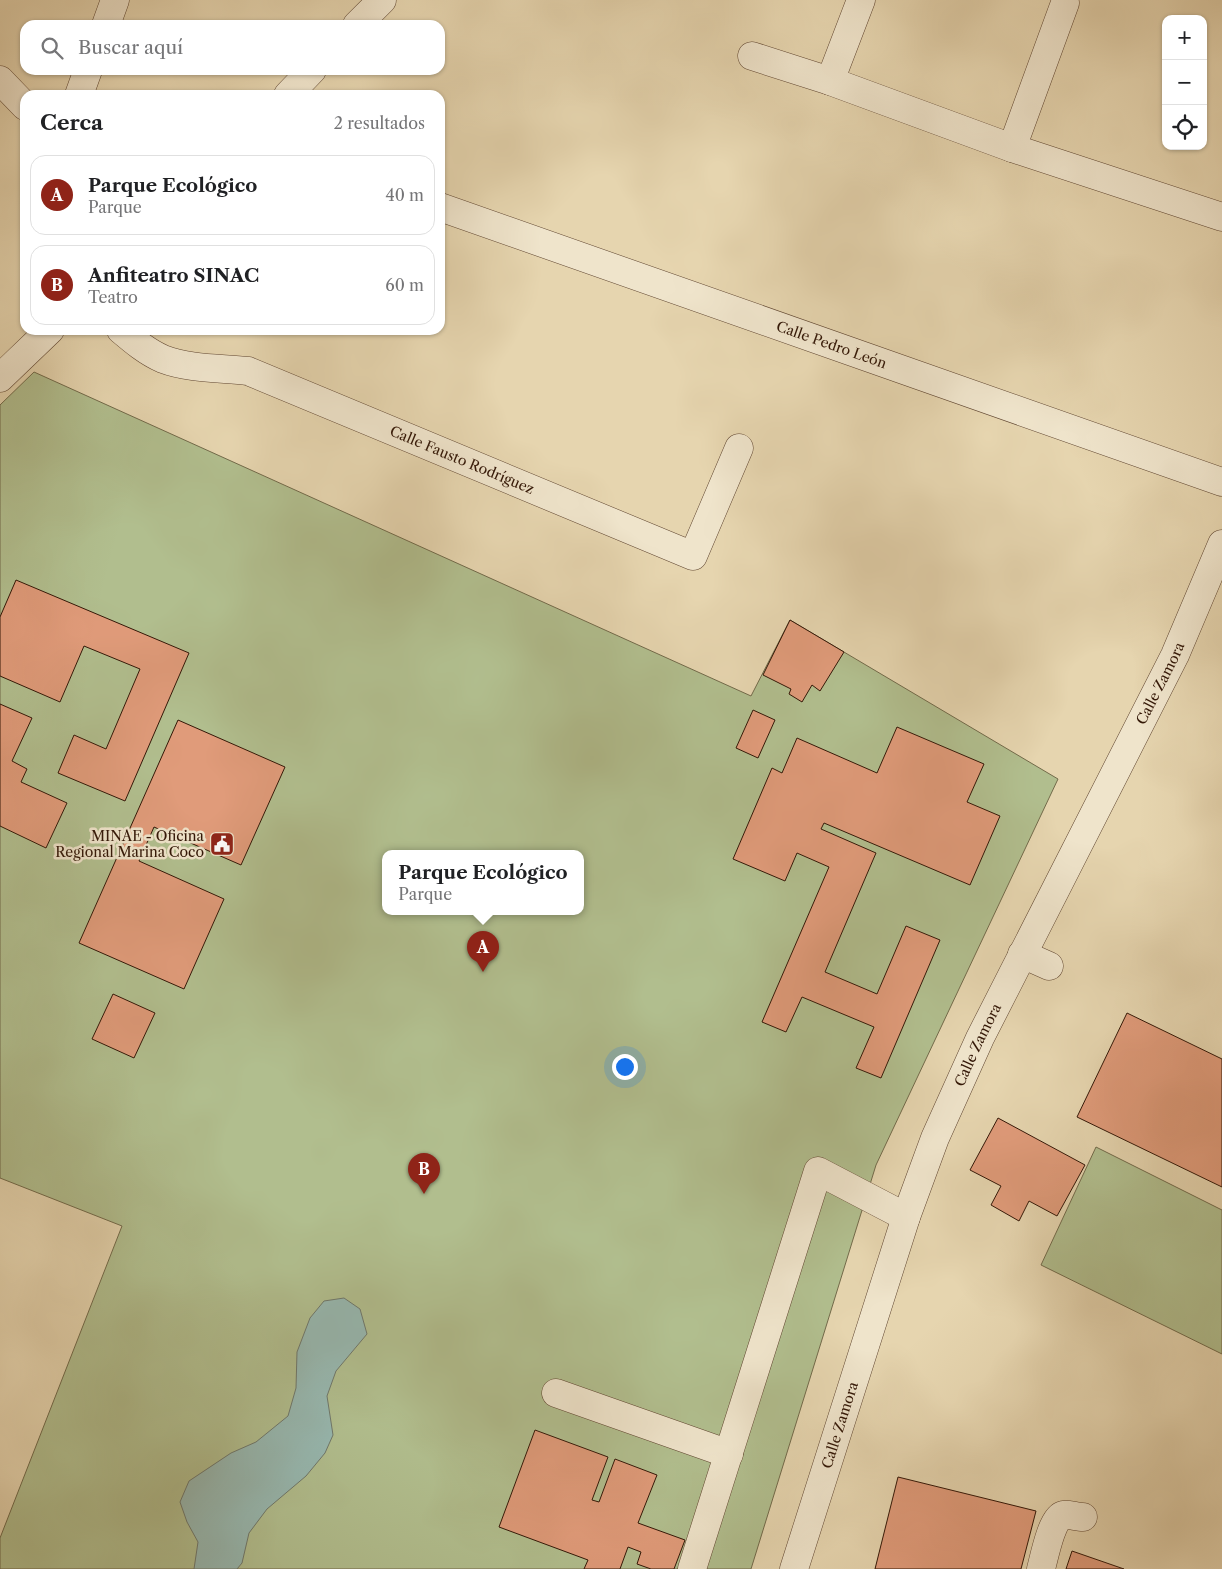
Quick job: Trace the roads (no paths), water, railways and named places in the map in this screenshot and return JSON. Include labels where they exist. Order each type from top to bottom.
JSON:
[{"type":"street","points":[[108,20],[116,0]]},
{"type":"street","points":[[362,20],[382,0]]},
{"type":"street","points":[[830,81],[861,0]]},
{"type":"street","points":[[1012,148],[1065,3]]},
{"type":"street","points":[[752,56],[830,81],[1012,148],[1222,217]]},
{"type":"street","points":[[81,90],[86,75]]},
{"type":"street","points":[[293,90],[307,75]]},
{"type":"street","points":[[0,80],[20,101]]},
{"type":"street","name":"Calle Pedro León","points":[[445,209],[1222,482]]},
{"type":"street","points":[[0,378],[45,335]]},
{"type":"street","name":"Calle Fausto Rodríguez","points":[[127,335],[148,351],[164,359],[190,365],[248,371],[693,556],[739,448]]},
{"type":"street","name":"Calle Zamora","points":[[794,1569],[906,1216],[935,1138],[980,1038],[1176,655],[1222,544]]},
{"type":"street","points":[[1022,954],[1049,966]]},
{"type":"street","points":[[692,1569],[818,1170],[906,1216]]},
{"type":"street","points":[[556,1393],[729,1454]]},
{"type":"street","points":[[1041,1569],[1057,1518],[1063,1515],[1083,1517]]},
{"type":"water","points":[[344,1298],[360,1309],[367,1334],[336,1371],[327,1396],[333,1435],[325,1453],[306,1476],[267,1509],[249,1533],[242,1563],[237,1569],[194,1569],[198,1542],[187,1522],[180,1502],[189,1481],[231,1453],[256,1442],[288,1416],[296,1388],[297,1352],[310,1318],[324,1301]]},
{"type":"place","name":"MINAE - Oficina Regional Marina Coco","points":[[222,844]]},
{"type":"place","name":"Parque Ecológico","points":[[483,972]]},
{"type":"place","name":"Anfiteatro SINAC","points":[[424,1194]]}]
